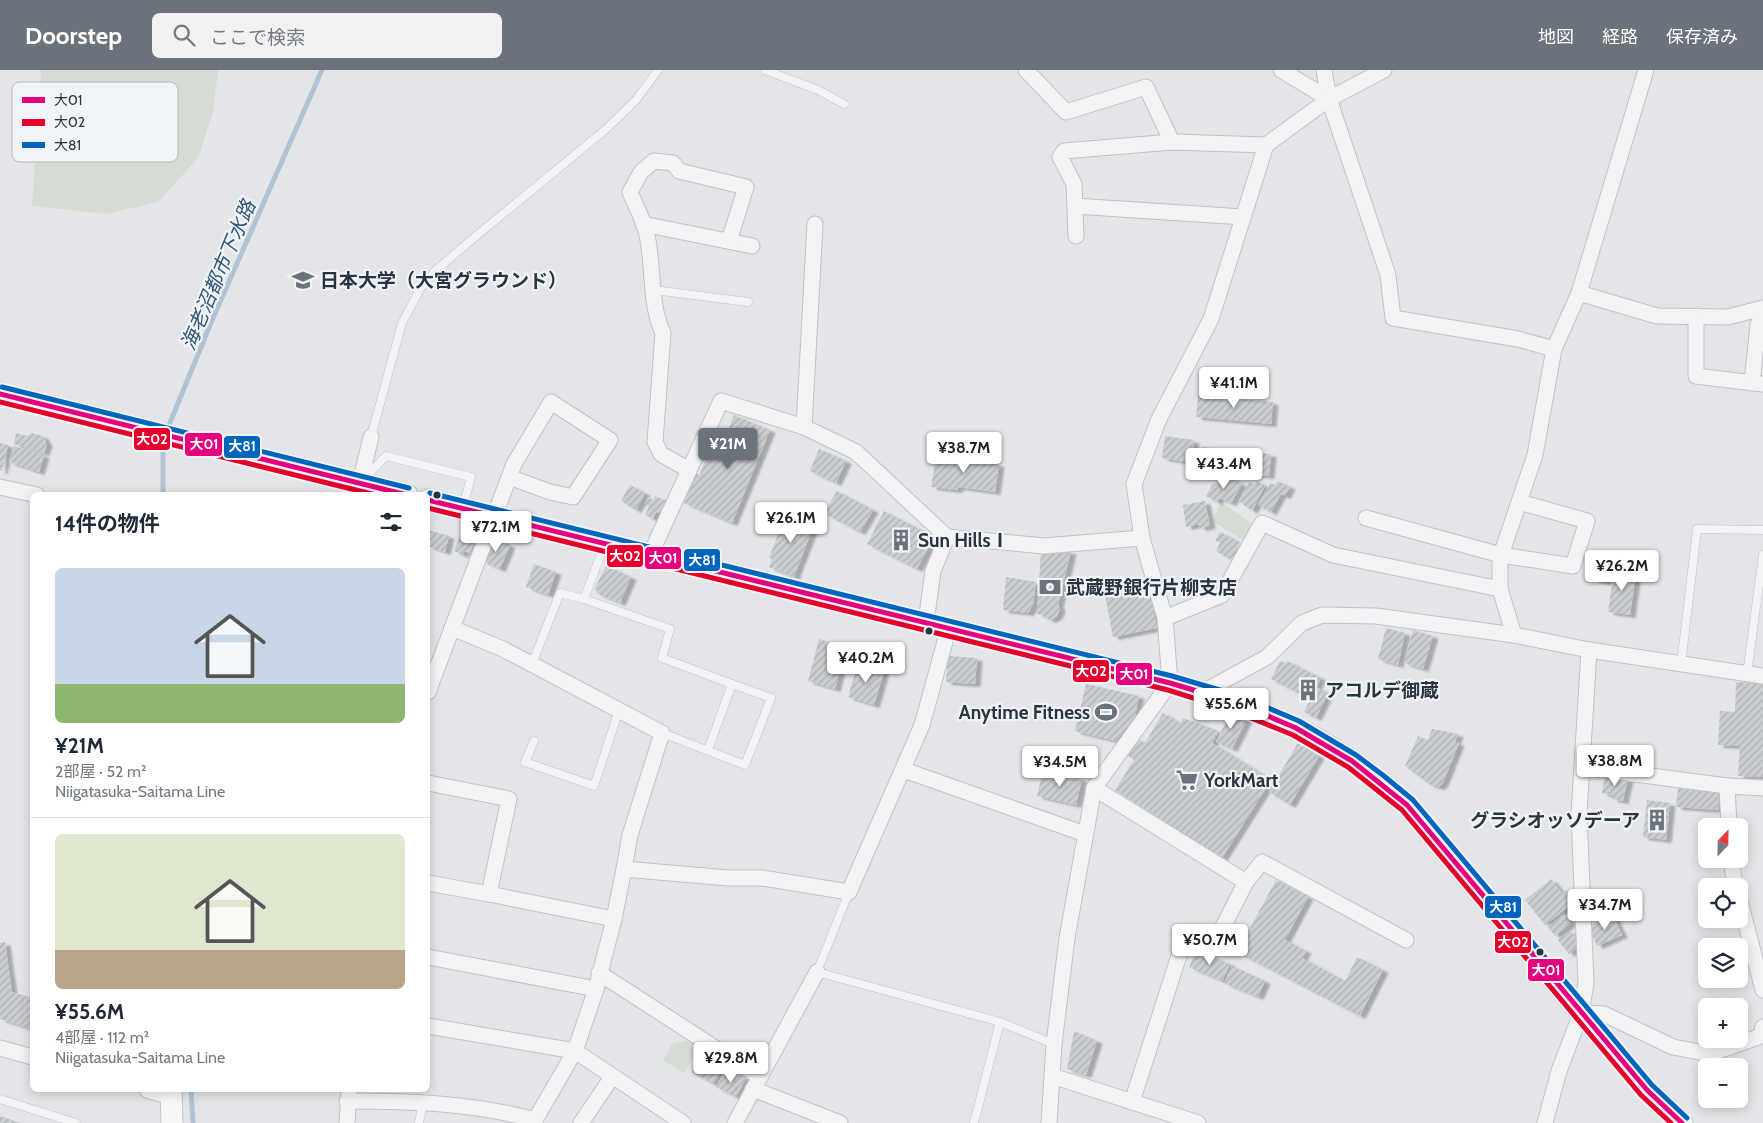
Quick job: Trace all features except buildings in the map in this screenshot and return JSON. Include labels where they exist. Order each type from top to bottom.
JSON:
[{"type":"main road","points":[[0,394],[358,489],[382,492]]},
{"type":"main road","points":[[430,501],[1170,683],[1244,705],[1297,728],[1340,752],[1373,774],[1413,812],[1647,1090],[1682,1123]]},
{"type":"main road","points":[[171,1094],[172,1123]]},
{"type":"street","points":[[1026,70],[1066,112],[1146,87],[1172,142]]},
{"type":"street","points":[[1281,70],[1329,99]]},
{"type":"street","points":[[1324,70],[1329,99],[1388,275],[1393,318],[1518,339],[1554,349]]},
{"type":"street","points":[[1049,1123],[1054,1044],[1067,938],[1094,788],[1170,683],[1165,618],[1142,538],[1134,484],[1159,419],[1211,319],[1266,145],[1329,99],[1384,70]]},
{"type":"street","points":[[1514,635],[1500,589],[1501,555],[1535,455],[1554,349],[1579,293],[1646,70]]},
{"type":"street","points":[[1076,236],[1074,184],[1060,156],[1064,151],[1172,142],[1266,145]]},
{"type":"street","points":[[689,470],[661,454],[655,442],[663,333],[656,318],[647,233],[630,192],[641,172],[654,160],[673,163],[679,171],[746,187],[729,241]]},
{"type":"street","points":[[1075,206],[1243,217]]},
{"type":"street","points":[[643,224],[752,246]]},
{"type":"street","points":[[804,427],[815,224]]},
{"type":"street","points":[[1579,293],[1656,316],[1728,317],[1763,309]]},
{"type":"street","points":[[1696,316],[1696,376],[1757,383],[1758,325],[1763,309]]},
{"type":"street","points":[[650,555],[720,401],[804,427],[856,452],[947,537],[1044,546],[1142,538]]},
{"type":"street","points":[[430,687],[493,517],[514,464],[551,402],[610,440],[573,497],[550,492],[509,477]]},
{"type":"street","points":[[358,489],[370,437]]},
{"type":"street","points":[[0,487],[30,493]]},
{"type":"street","points":[[1366,518],[1501,555],[1573,566],[1587,521],[1519,502]]},
{"type":"street","points":[[1165,618],[1222,595],[1262,523],[1334,556],[1500,589]]},
{"type":"street","points":[[926,622],[933,571],[947,537]]},
{"type":"street","points":[[1203,692],[1267,657],[1302,623],[1322,615],[1376,616],[1514,635],[1589,650],[1763,676]]},
{"type":"street","points":[[624,869],[728,878],[762,878],[849,892],[904,770],[922,725],[949,627]]},
{"type":"street","points":[[347,1123],[348,1096],[422,1101],[500,1117],[535,1120],[575,1051],[596,989],[614,919],[630,835],[662,733],[504,649],[452,628]]},
{"type":"street","points":[[1545,1123],[1559,1071],[1581,1013],[1586,983],[1579,815],[1589,650]]},
{"type":"street","points":[[1582,767],[1727,786],[1763,788]]},
{"type":"street","points":[[904,770],[1085,834]]},
{"type":"street","points":[[430,783],[509,799],[489,894]]},
{"type":"street","points":[[1727,786],[1729,818]]},
{"type":"street","points":[[1094,788],[1246,882]]},
{"type":"street","points":[[1132,1102],[1184,940],[1211,950],[1246,882],[1262,862],[1406,940]]},
{"type":"street","points":[[430,883],[614,919]]},
{"type":"street","points":[[1747,928],[1763,990]]},
{"type":"street","points":[[430,957],[596,989]]},
{"type":"street","points":[[735,1123],[817,972]]},
{"type":"street","points":[[600,973],[756,1083],[840,1123]]},
{"type":"street","points":[[1581,1013],[1604,1014],[1674,1047],[1710,1054],[1761,1036],[1763,1027]]},
{"type":"street","points":[[430,1026],[575,1051],[683,1123]]},
{"type":"street","points":[[0,1048],[30,1056]]},
{"type":"street","points":[[1052,1076],[1198,1123]]},
{"type":"street","points":[[581,1123],[612,1077]]},
{"type":"lane","points":[[370,437],[402,323],[420,289],[435,271],[470,240],[605,130],[636,100],[658,70]]},
{"type":"lane","points":[[765,70],[818,90],[844,104]]},
{"type":"lane","points":[[654,290],[748,302]]},
{"type":"lane","points":[[358,489],[386,456],[470,477],[463,509]]},
{"type":"lane","points":[[1681,665],[1697,530],[1763,530]]},
{"type":"lane","points":[[584,600],[605,544]]},
{"type":"lane","points":[[1746,674],[1763,555]]},
{"type":"lane","points":[[532,664],[560,593],[670,630],[662,658],[771,698],[745,765],[662,733]]},
{"type":"lane","points":[[708,750],[732,684]]},
{"type":"lane","points":[[534,741],[525,762],[594,786],[619,710]]},
{"type":"lane","points":[[849,892],[817,972],[1000,1022],[1054,1044]]},
{"type":"lane","points":[[974,1123],[1000,1022]]},
{"type":"lane","points":[[0,1099],[76,1123]]},
{"type":"lane","points":[[419,1123],[422,1101]]},
{"type":"shaded area","points":[[41,70],[218,70],[213,112],[198,158],[158,202],[107,214],[32,206],[35,162],[178,162],[178,82],[40,82]]},
{"type":"shaded area","points":[[1221,502],[1257,527],[1247,543],[1213,521]]},
{"type":"shaded area","points":[[691,1040],[700,1046],[684,1073],[663,1060],[672,1044]]},
{"type":"waterway","name":"海老沼都市下水路","points":[[167,430],[213,318],[322,70]]},
{"type":"waterway","name":"海老沼都市下水路","points":[[163,440],[163,492]]},
{"type":"waterway","name":"海老沼都市下水路","points":[[191,1092],[193,1123]]},
{"type":"transit line","name":"大81","points":[[2,387],[409,488]]},
{"type":"transit line","name":"大01","points":[[0,394],[395,492]]},
{"type":"transit line","name":"大02","points":[[0,402],[364,492]]},
{"type":"transit line","name":"大81","points":[[430,493],[1172,676],[1240,696],[1299,721],[1356,755],[1413,800],[1652,1085],[1687,1118]]},
{"type":"transit line","name":"大01","points":[[430,500],[1170,683],[1237,703],[1296,728],[1352,761],[1407,805],[1647,1090],[1682,1123]]},
{"type":"transit line","name":"大02","points":[[430,508],[1168,690],[1234,711],[1293,735],[1348,767],[1402,810],[1641,1095],[1671,1123]]},
{"type":"place","name":"日本大学（大宮グラウンド）","points":[[303,280]]},
{"type":"place","name":"Sun HillsⅠ","points":[[901,540]]},
{"type":"place","name":"武蔵野銀行片柳支店","points":[[1050,587]]},
{"type":"place","name":"アコルデ御蔵","points":[[1308,690]]},
{"type":"place","name":"Anytime Fitness","points":[[1106,712]]},
{"type":"place","name":"YorkMart","points":[[1187,780]]},
{"type":"place","name":"グラシオッソデーア","points":[[1657,820]]}]
